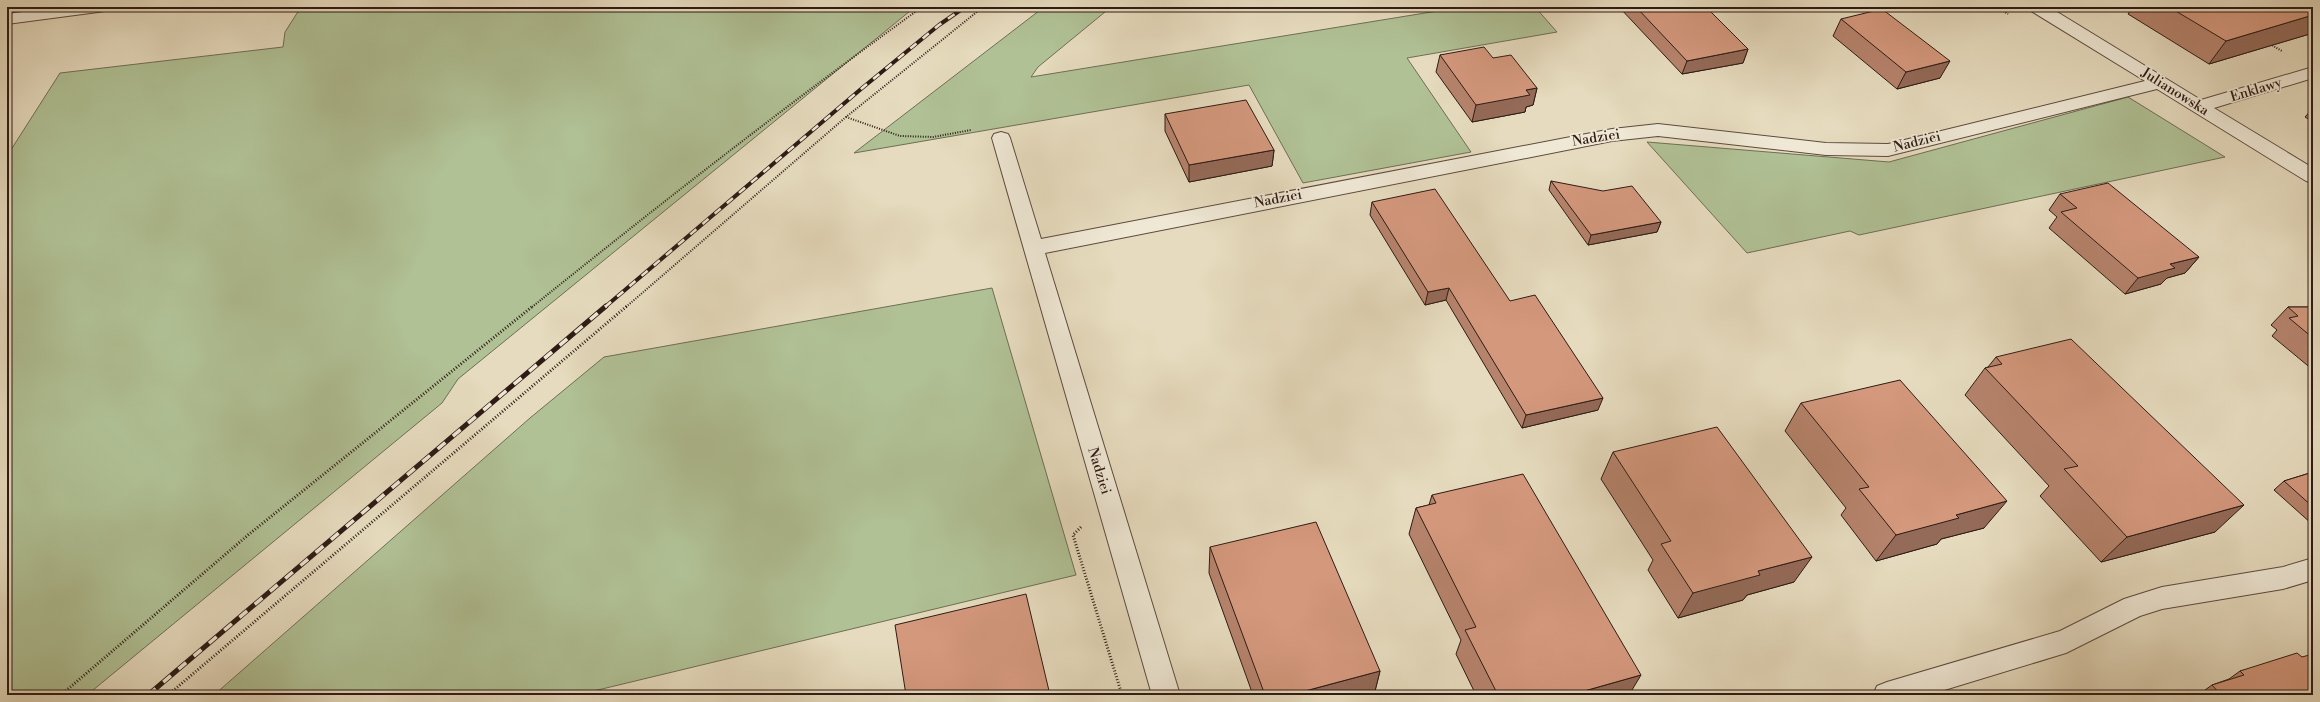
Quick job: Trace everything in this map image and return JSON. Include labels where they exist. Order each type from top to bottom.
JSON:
[{"type":"street","points":[[7,19],[98,7]]},
{"type":"street","name":"Julianowska","points":[[2037,7],[2313,178]]},
{"type":"street","name":"Enklawy","points":[[2198,107],[2313,72]]},
{"type":"street","name":"Nadziei","points":[[1033,248],[1612,135],[1658,130],[1826,149],[1888,150],[2159,82]]},
{"type":"street","name":"Nadziei","points":[[1000,138],[1166,695]]},
{"type":"street","points":[[1887,695],[2066,641],[2133,607],[2162,598],[2276,579],[2313,569]]},
{"type":"path","points":[[61,695],[248,535],[650,212],[822,78],[922,7]]},
{"type":"path","points":[[168,695],[520,398],[846,117],[983,7]]},
{"type":"path","points":[[2267,42],[2285,53]]},
{"type":"path","points":[[846,117],[900,136],[933,137],[975,130]]},
{"type":"path","points":[[1111,512],[1091,516],[1074,535],[1122,695]]},
{"type":"green space","points":[[301,7],[915,7],[458,379],[442,403],[87,695],[7,695],[7,156],[60,73],[283,47],[285,32]]},
{"type":"green space","points":[[1044,7],[1111,7],[1038,67],[1031,77],[1462,7],[1535,7],[1557,32],[1407,58],[1471,152],[1303,183],[1249,85],[854,153]]},
{"type":"green space","points":[[2128,97],[2225,157],[1859,235],[1850,231],[1747,253],[1647,142],[1889,162]]},
{"type":"green space","points":[[992,288],[1076,575],[577,695],[214,695],[530,418],[604,357]]},
{"type":"building","points":[[1636,7],[1706,7],[1748,49],[1687,61]]},
{"type":"building","points":[[2169,7],[2313,7],[2313,15],[2226,41]]},
{"type":"building","points":[[1882,9],[1950,61],[1906,72],[1841,19]]},
{"type":"building","points":[[1484,47],[1493,58],[1511,55],[1537,88],[1526,90],[1530,95],[1476,105],[1440,55]]},
{"type":"building","points":[[1246,100],[1274,150],[1189,165],[1165,114]]},
{"type":"building","points":[[1551,181],[1603,191],[1632,186],[1661,222],[1591,235]]},
{"type":"building","points":[[2108,183],[2199,257],[2170,264],[2175,268],[2138,278],[2061,212],[2077,208],[2060,194]]},
{"type":"building","points":[[1435,189],[1510,301],[1535,295],[1603,398],[1526,415],[1449,288],[1428,292],[1372,202]]},
{"type":"building","points":[[2288,307],[2313,307],[2313,338],[2289,318],[2298,316]]},
{"type":"building","points":[[2071,339],[2244,505],[2127,537],[2064,469],[2078,466],[1985,368],[2002,364],[1996,357]]},
{"type":"building","points":[[1900,380],[2007,501],[1956,515],[1959,518],[1896,535],[1859,489],[1869,487],[1801,403]]},
{"type":"building","points":[[1717,427],[1812,557],[1758,571],[1760,575],[1693,593],[1661,544],[1671,541],[1613,452]]},
{"type":"building","points":[[2313,472],[2313,507],[2284,481]]},
{"type":"building","points":[[1523,474],[1641,675],[1570,695],[1498,695],[1465,630],[1476,627],[1416,508],[1436,503],[1432,495]]},
{"type":"building","points":[[1316,522],[1380,671],[1290,695],[1265,695],[1210,547]]},
{"type":"building","points":[[1026,594],[1050,695],[906,695],[895,625]]},
{"type":"building","points":[[2297,653],[2302,657],[2313,654],[2313,695],[2221,695],[2212,685],[2244,675],[2240,671]]},
{"type":"building","points":[[2104,692],[2106,695],[2096,695]]},
{"type":"railway","points":[[605,307],[861,89],[939,25],[965,7]]},
{"type":"railway","points":[[148,695],[606,306]]}]
